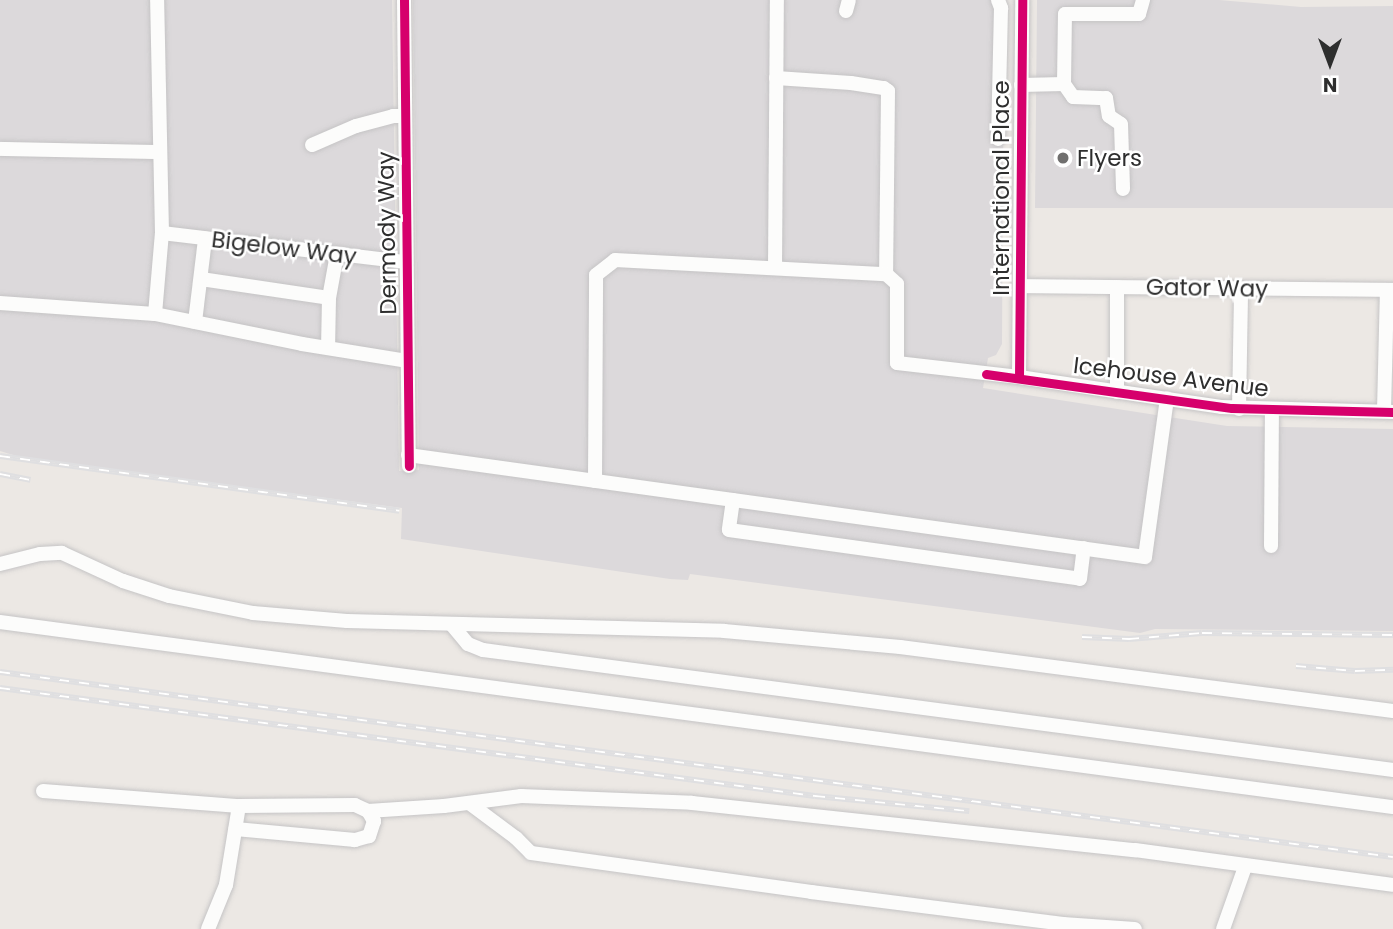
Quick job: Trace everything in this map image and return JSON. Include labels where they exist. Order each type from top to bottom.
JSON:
[{"type":"street","points":[[155,314],[162,233],[157,0]]},
{"type":"street","name":"Dermody Way","points":[[404,0],[409,460],[595,481]]},
{"type":"street","points":[[775,268],[777,0]]},
{"type":"street","points":[[1123,189],[1121,124],[1109,116],[1106,98],[1073,97],[1065,84],[1065,14],[1139,14],[1143,0]]},
{"type":"street","points":[[998,139],[999,2],[1022,2]]},
{"type":"street","name":"International Place","points":[[1019,377],[1022,2]]},
{"type":"street","points":[[776,78],[851,83],[888,91],[886,274],[615,260],[596,275],[595,481],[1145,557],[1167,399]]},
{"type":"street","points":[[1021,85],[1065,84]]},
{"type":"street","points":[[312,145],[356,126],[393,116],[405,116]]},
{"type":"street","points":[[999,120],[1021,121]]},
{"type":"street","points":[[0,149],[160,152]]},
{"type":"street","name":"Bigelow Way","points":[[162,233],[406,262]]},
{"type":"street","points":[[195,322],[205,239]]},
{"type":"street","points":[[328,348],[329,298],[337,254]]},
{"type":"street","name":"Icehouse Avenue","points":[[886,274],[897,284],[897,363],[1019,377],[1239,409],[1389,412]]},
{"type":"street","points":[[201,279],[329,298]]},
{"type":"street","name":"Gator Way","points":[[1020,286],[1390,290]]},
{"type":"street","points":[[1117,287],[1117,391]]},
{"type":"street","points":[[1239,409],[1241,289]]},
{"type":"street","points":[[1389,412],[1390,290]]},
{"type":"street","points":[[0,303],[155,314],[407,361]]},
{"type":"street","points":[[1271,546],[1272,410]]},
{"type":"street","points":[[733,499],[730,530],[1080,579],[1084,548]]},
{"type":"street","points":[[0,564],[40,554],[62,553],[123,581],[224,610],[347,621],[724,631],[849,642],[1393,711]]},
{"type":"street","points":[[0,622],[1393,807]]},
{"type":"street","points":[[452,625],[468,644],[483,650],[1393,771]]},
{"type":"street","points":[[43,791],[239,806],[355,805],[368,811],[521,796],[692,803],[1135,850],[1393,885]]},
{"type":"street","points":[[469,803],[516,838],[531,853],[904,904],[1063,924],[1135,929]]},
{"type":"street","points":[[208,929],[226,885],[239,806]]},
{"type":"street","points":[[236,829],[355,841],[369,836],[374,829],[374,821],[368,811]]},
{"type":"street","points":[[1223,929],[1245,867]]},
{"type":"shaded area","points":[[0,0],[392,0],[399,471],[419,470],[413,0],[1004,0],[1002,344],[996,355],[988,358],[983,388],[1227,426],[1393,429],[1393,631],[1155,629],[1140,633],[690,574],[688,580],[670,579],[401,539],[402,508],[23,458],[0,451]]},
{"type":"shaded area","points":[[1037,0],[1219,0],[1301,7],[1393,6],[1393,208],[1035,208]]},
{"type":"railway","points":[[0,456],[399,511]]},
{"type":"railway","points":[[0,474],[30,480]]},
{"type":"railway","points":[[1082,637],[1129,639],[1202,633],[1393,635]]},
{"type":"railway","points":[[1296,666],[1355,671],[1393,670]]},
{"type":"railway","points":[[0,672],[1393,857]]},
{"type":"railway","points":[[0,688],[815,796],[969,811]]},
{"type":"cycle path","points":[[404,0],[409,466]]},
{"type":"cycle path","points":[[1019,377],[1022,0]]},
{"type":"cycle path","points":[[986,374],[1232,408],[1393,412]]},
{"type":"place","name":"Flyers","points":[[1063,158]]}]
